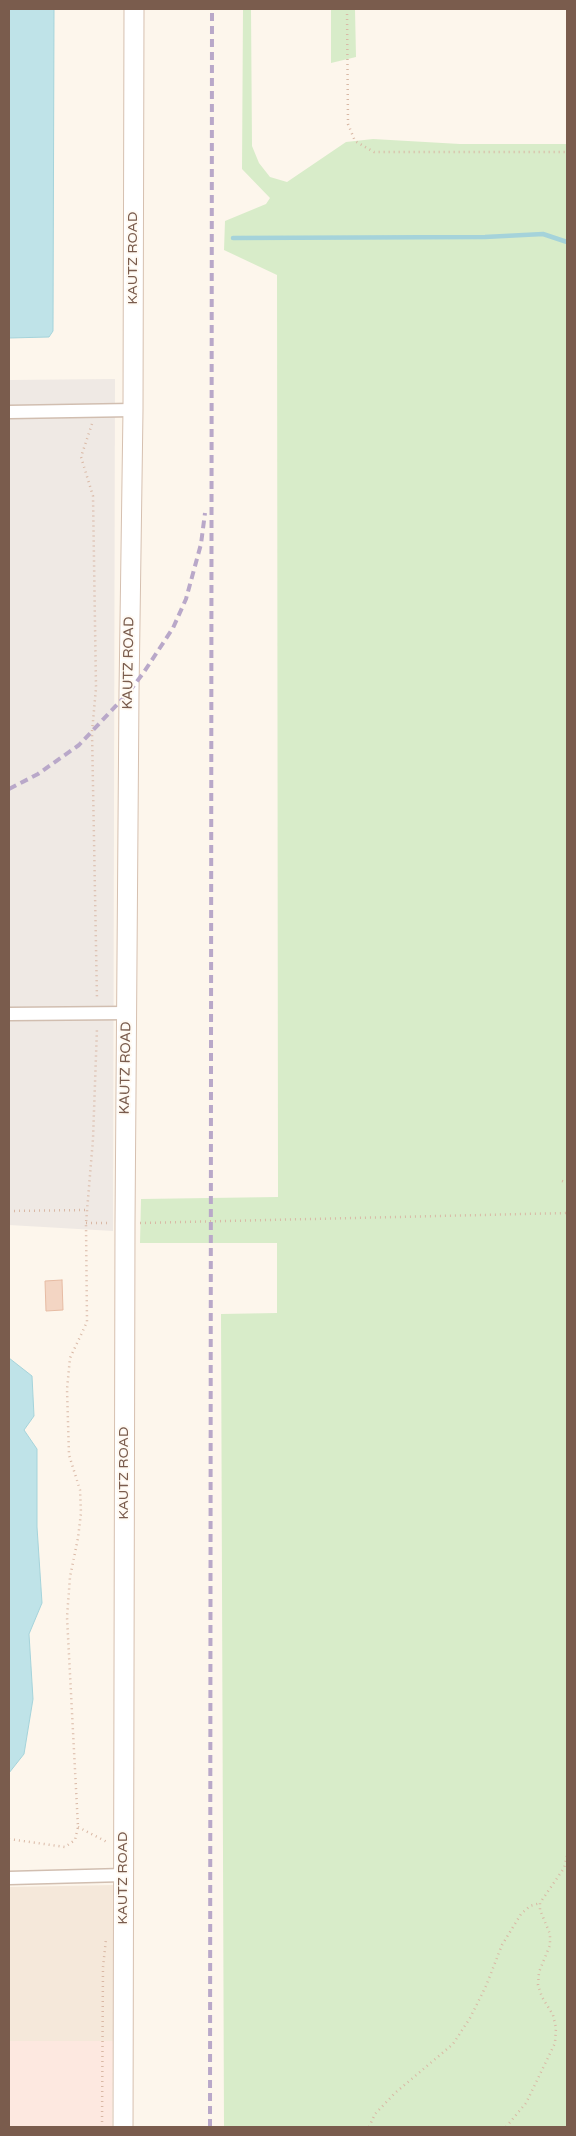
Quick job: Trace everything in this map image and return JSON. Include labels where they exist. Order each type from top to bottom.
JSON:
[{"type":"street","name":"KAUTZ ROAD","points":[[123,2127],[115,1876],[125,1223],[128,702],[133,410],[134,9]]},
{"type":"street","points":[[9,412],[133,410]]},
{"type":"street","points":[[9,1014],[127,1013]]},
{"type":"street","points":[[9,1878],[115,1876]]},
{"type":"path","points":[[346,9],[348,124],[355,141],[374,152],[567,152]]},
{"type":"path","points":[[9,1839],[65,1848],[75,1840],[78,1827],[67,1617],[70,1577],[78,1538],[80,1490],[69,1454],[68,1389],[70,1358],[87,1322],[86,1223],[93,1139],[97,1013],[92,732],[96,688],[93,496],[81,457],[97,410]]},
{"type":"path","points":[[562,1181],[567,1183]]},
{"type":"path","points":[[9,1211],[87,1210]]},
{"type":"path","points":[[86,1223],[567,1213]]},
{"type":"path","points":[[78,1827],[108,1842],[115,1876]]},
{"type":"path","points":[[506,2127],[526,2103],[555,2043],[556,2028],[553,2015],[542,1997],[538,1985],[539,1972],[550,1945],[550,1934],[540,1910],[540,1903],[564,1868],[567,1856]]},
{"type":"path","points":[[369,2127],[375,2114],[395,2093],[453,2044],[470,2018],[486,1986],[502,1945],[521,1914],[530,1906],[540,1903]]},
{"type":"path","points":[[102,2127],[103,1967],[106,1937]]},
{"type":"shaded area","points":[[115,379],[113,1231],[9,1225],[9,380]]},
{"type":"shaded area","points":[[114,1885],[113,2041],[9,2041],[9,1887]]},
{"type":"shaded area","points":[[9,2041],[113,2041],[112,2127],[9,2127]]},
{"type":"green space","points":[[243,9],[251,9],[252,146],[259,163],[270,177],[287,182],[346,142],[373,139],[460,144],[567,144],[567,2127],[224,2127],[221,1314],[277,1313],[277,1243],[140,1243],[141,1199],[278,1197],[277,275],[224,250],[225,221],[266,204],[270,198],[242,169]]},
{"type":"green space","points":[[331,9],[355,9],[356,57],[331,63]]},
{"type":"water","points":[[9,9],[54,9],[53,331],[49,337],[9,338]]},
{"type":"water","points":[[9,1358],[32,1376],[34,1416],[24,1430],[37,1449],[37,1527],[42,1603],[29,1634],[33,1699],[24,1754],[9,1773]]},
{"type":"building","points":[[62,1280],[63,1310],[46,1311],[45,1281]]},
{"type":"waterway","points":[[233,238],[485,237],[543,234],[567,242]]},
{"type":"railway","points":[[210,2127],[212,9]]},
{"type":"railway","points":[[9,789],[38,774],[79,745],[129,692],[144,672],[173,628],[186,599],[201,544],[205,513]]}]
